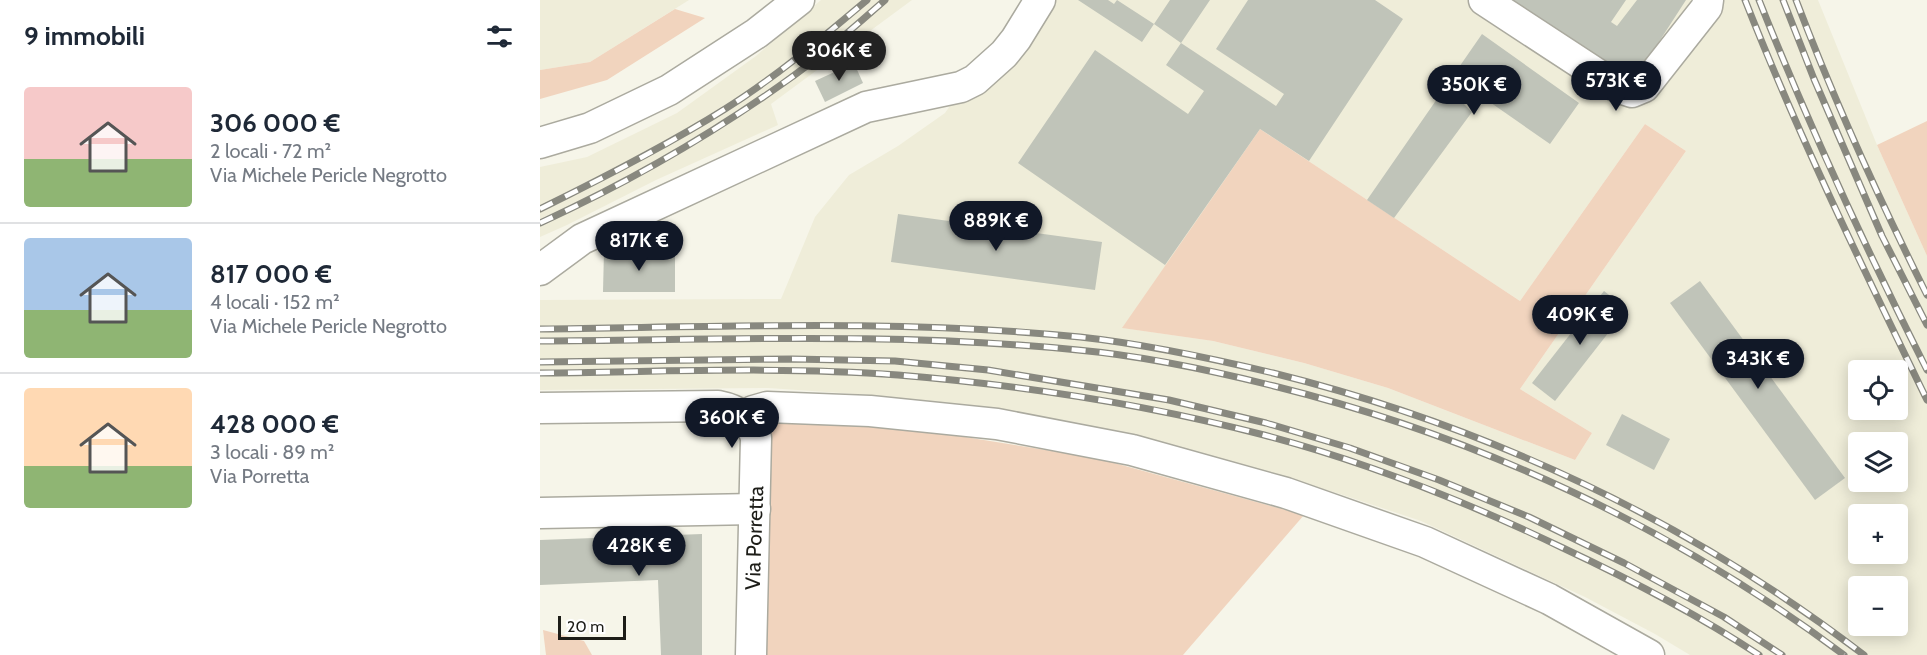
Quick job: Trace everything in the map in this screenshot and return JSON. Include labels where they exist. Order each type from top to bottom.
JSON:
[{"type":"street","points":[[540,143],[590,128],[669,90],[757,33],[799,0]]},
{"type":"street","points":[[540,270],[582,239],[866,107],[961,87],[975,80],[1004,54],[1040,0]]},
{"type":"street","points":[[1484,0],[1617,87],[1632,92],[1644,87],[1707,7],[1708,0]]},
{"type":"street","points":[[540,408],[718,406],[731,408],[746,417],[753,411],[766,407],[870,411],[997,424],[1132,450],[1286,493],[1425,542],[1549,599],[1649,655]]},
{"type":"street","name":"Via Porretta","points":[[746,417],[754,427],[756,438],[750,655]]},
{"type":"street","points":[[540,513],[755,509]]},
{"type":"shaded area","points":[[540,0],[689,0],[590,62],[540,70]]},
{"type":"shaded area","points":[[821,0],[912,0],[771,104],[778,125],[656,180],[540,237],[540,167],[587,157],[677,113],[756,56]]},
{"type":"shaded area","points":[[1044,0],[1818,0],[1877,145],[1927,256],[1927,655],[1690,655],[1585,597],[1421,521],[1250,467],[1080,423],[979,406],[768,388],[540,390],[540,300],[781,299],[815,217],[849,175],[898,146],[945,113],[961,90]],"holes":[[[1645,124],[1686,151],[1520,389],[1592,433],[1575,460],[1388,388],[1304,363],[1213,341],[1123,328],[1260,129],[1520,301]]]},
{"type":"shaded area","points":[[675,9],[705,18],[607,80],[540,99],[540,70],[590,62]]},
{"type":"shaded area","points":[[1927,121],[1927,256],[1877,145]]},
{"type":"shaded area","points":[[1645,124],[1686,151],[1520,389],[1592,433],[1575,460],[1388,388],[1304,363],[1213,341],[1122,328],[1260,129],[1520,301]]},
{"type":"shaded area","points":[[765,417],[884,424],[1096,458],[1304,515],[1183,655],[760,655]]},
{"type":"shaded area","points":[[543,630],[584,641],[592,655],[546,655]]},
{"type":"building","points":[[1078,0],[1108,0],[1114,4],[1117,0],[1154,24],[1142,42]]},
{"type":"building","points":[[1170,0],[1210,0],[1181,43],[1154,24]]},
{"type":"building","points":[[1248,0],[1375,0],[1403,19],[1309,161],[1260,129],[1165,265],[1018,163],[1095,50],[1188,114],[1204,91],[1166,65],[1181,43],[1276,106],[1284,94],[1216,49]]},
{"type":"building","points":[[1509,0],[1626,0],[1611,22],[1617,26],[1637,0],[1686,0],[1633,82]]},
{"type":"building","points":[[1482,34],[1579,103],[1550,144],[1471,89],[1462,102],[1472,112],[1394,218],[1367,200]]},
{"type":"building","points":[[854,63],[863,83],[825,102],[815,81]]},
{"type":"building","points":[[898,214],[1102,242],[1095,290],[891,262]]},
{"type":"building","points":[[604,251],[675,252],[675,292],[603,292]]},
{"type":"building","points":[[1700,281],[1845,478],[1815,500],[1670,303]]},
{"type":"building","points":[[1604,291],[1627,309],[1555,401],[1532,383]]},
{"type":"building","points":[[1622,414],[1670,439],[1654,470],[1606,445]]},
{"type":"building","points":[[702,534],[702,655],[661,655],[658,580],[540,585],[540,540]]},
{"type":"railway","points":[[540,209],[680,136],[744,97],[816,43],[867,0]]},
{"type":"railway","points":[[540,223],[634,176],[724,123],[809,64],[885,0]]},
{"type":"railway","points":[[1745,0],[1809,152],[1927,400]]},
{"type":"railway","points":[[1759,0],[1839,187],[1927,370]]},
{"type":"railway","points":[[1783,0],[1814,79],[1882,236],[1927,325]]},
{"type":"railway","points":[[1796,0],[1858,149],[1927,295]]},
{"type":"railway","points":[[540,329],[878,326],[1013,331],[1129,343],[1273,373],[1353,395],[1431,421],[1508,450],[1583,484],[1657,521],[1728,562],[1797,607],[1864,655]]},
{"type":"railway","points":[[540,341],[809,338],[1011,344],[1127,356],[1250,380],[1351,407],[1426,432],[1500,460],[1572,492],[1712,567],[1779,609],[1844,655]]},
{"type":"railway","points":[[540,362],[792,359],[895,361],[988,370],[1169,400],[1266,423],[1350,448],[1439,480],[1529,517],[1624,563],[1724,617],[1782,655]]},
{"type":"railway","points":[[540,373],[764,370],[898,375],[990,384],[1082,397],[1219,424],[1264,435],[1379,470],[1490,515],[1639,585],[1712,625],[1759,655]]}]
